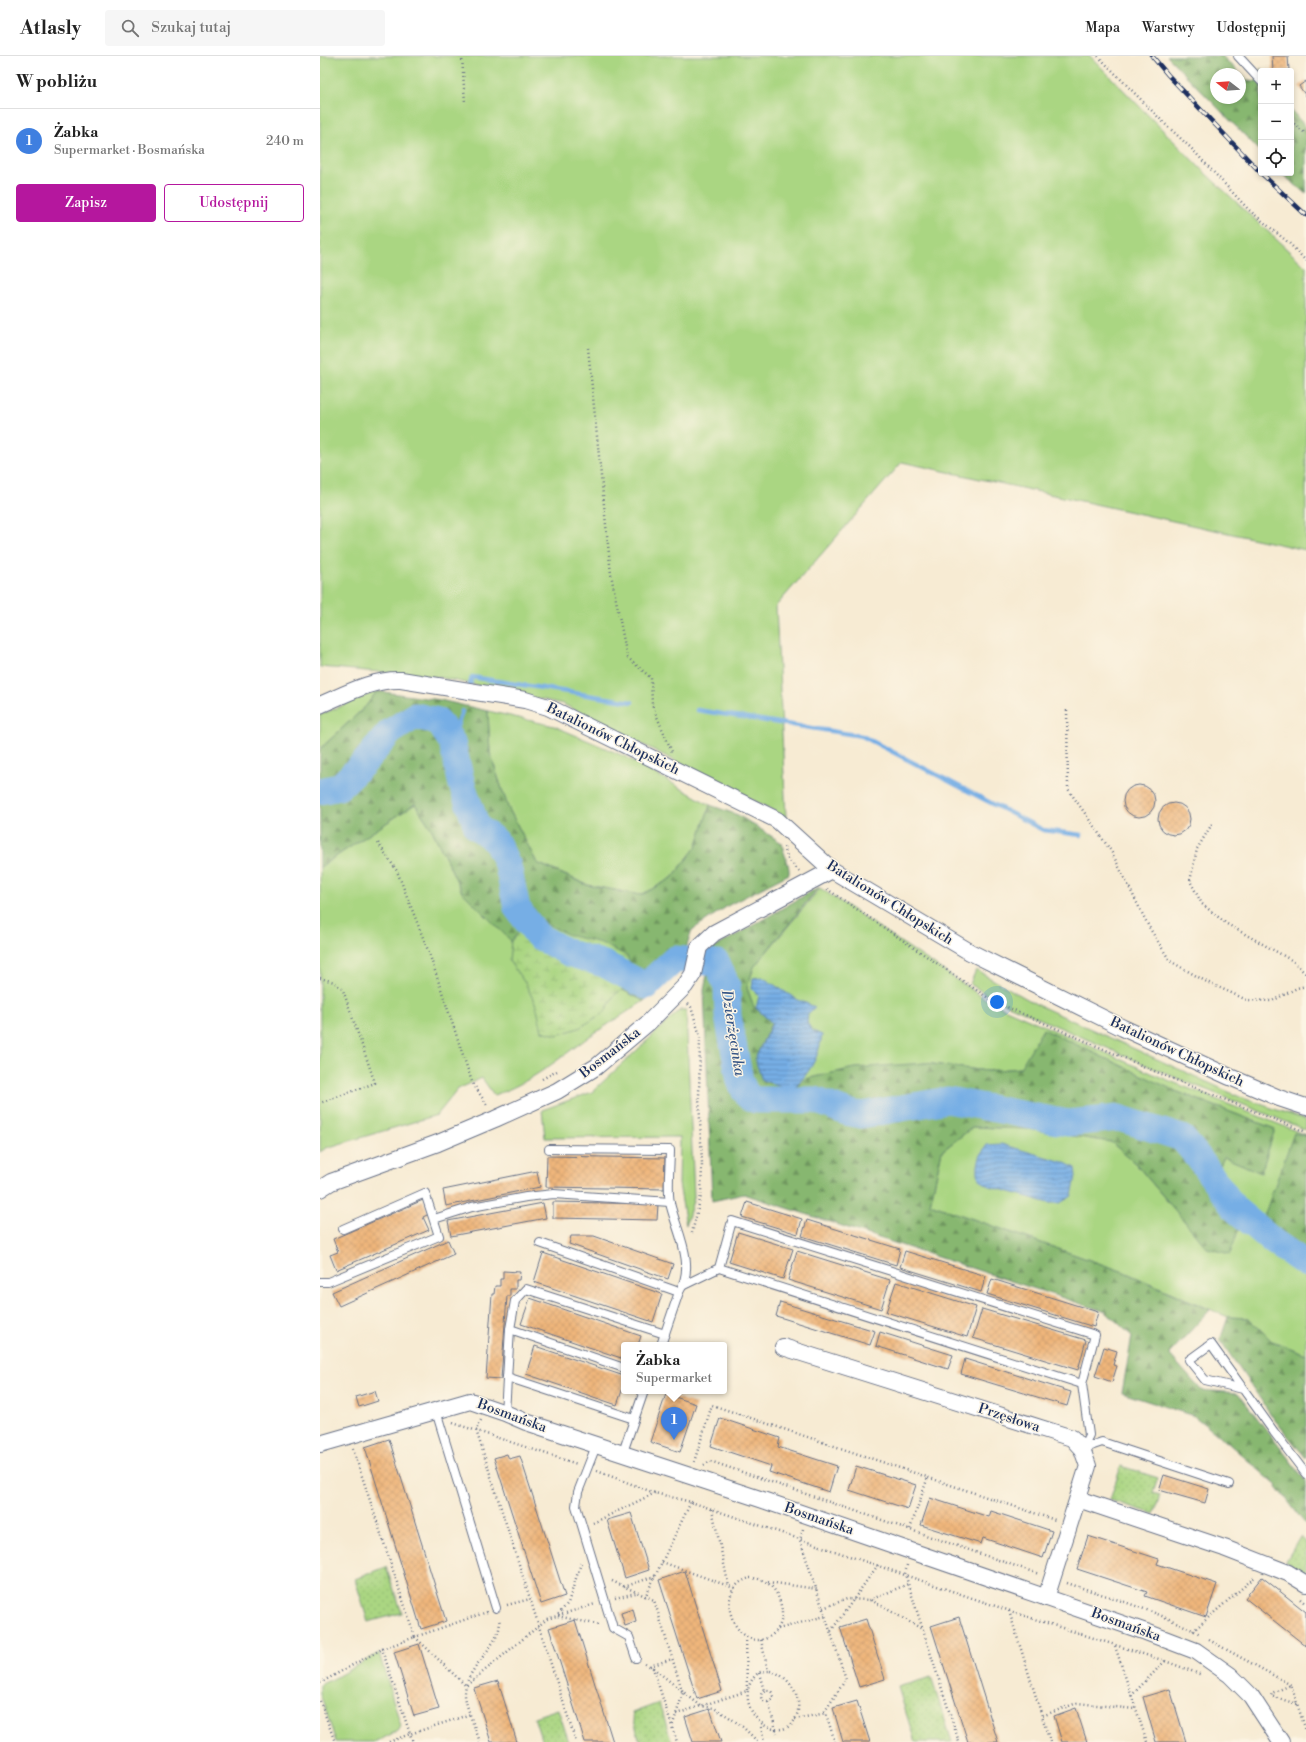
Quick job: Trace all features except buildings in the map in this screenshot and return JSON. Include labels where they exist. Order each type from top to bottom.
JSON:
[{"type":"street","name":"Batalionów Chłopskich","points":[[320,705],[369,684],[390,679],[525,700],[548,707],[777,820],[832,870],[970,952],[1122,1028],[1230,1077],[1279,1098],[1306,1107]]},
{"type":"street","name":"Bosmańska","points":[[320,1189],[331,1182],[438,1142],[496,1118],[557,1091],[596,1067],[648,1023],[685,986],[693,974],[699,947],[714,933],[832,870]]},
{"type":"street","name":"Przęsłowa","points":[[783,1347],[1072,1438],[1082,1449]]},
{"type":"street","name":"Bosmańska","points":[[320,1444],[438,1416],[470,1401],[622,1455],[808,1515],[1196,1651],[1230,1675],[1251,1696],[1281,1742]]},
{"type":"street","points":[[1046,1598],[1088,1466],[1082,1449]]},
{"type":"street","points":[[1078,1498],[1224,1548],[1288,1573],[1301,1589]]},
{"type":"lane","points":[[1238,56],[1258,78]]},
{"type":"lane","points":[[549,1149],[670,1150],[670,1202],[684,1249],[686,1268],[682,1289],[662,1342]]},
{"type":"lane","points":[[320,1282],[328,1282],[439,1236],[425,1193],[343,1229]]},
{"type":"lane","points":[[434,1219],[472,1207],[526,1197],[554,1194],[670,1202]]},
{"type":"lane","points":[[540,1244],[682,1289],[719,1268],[732,1221],[1095,1335],[1082,1384],[1089,1435],[1082,1449]]},
{"type":"lane","points":[[719,1268],[1082,1384]]},
{"type":"lane","points":[[505,1413],[510,1328],[515,1301],[526,1289],[665,1334]]},
{"type":"lane","points":[[510,1328],[621,1367]]},
{"type":"lane","points":[[1243,1389],[1205,1380],[1189,1360],[1211,1344],[1306,1474]]},
{"type":"lane","points":[[507,1377],[634,1419]]},
{"type":"lane","points":[[622,1455],[643,1394]]},
{"type":"lane","points":[[438,1416],[496,1608]]},
{"type":"lane","points":[[1082,1449],[1102,1442],[1229,1484]]},
{"type":"lane","points":[[596,1446],[578,1492],[576,1506],[612,1628],[629,1637],[636,1658]]},
{"type":"path","points":[[462,56],[465,103]]},
{"type":"path","points":[[1098,56],[1165,124],[1190,147],[1244,205],[1268,227],[1289,243],[1306,261]]},
{"type":"path","points":[[1294,124],[1306,134]]},
{"type":"path","points":[[588,348],[611,574],[627,656],[651,678],[652,705],[672,749],[676,770]]},
{"type":"path","points":[[1067,710],[1068,789],[1111,851],[1149,927],[1170,961],[1207,982],[1247,1000],[1272,1001],[1297,988],[1306,986]]},
{"type":"path","points":[[1212,824],[1197,849],[1190,881],[1202,904],[1227,924],[1293,961],[1306,974]]},
{"type":"path","points":[[784,842],[788,859],[801,872]]},
{"type":"path","points":[[378,844],[397,871],[428,953],[472,1082],[496,1118]]},
{"type":"path","points":[[825,888],[991,1000],[1166,1076],[1306,1132]]},
{"type":"path","points":[[320,978],[334,982],[343,990],[375,1083],[320,1103]]},
{"type":"path","points":[[678,993],[691,1007],[700,1036],[699,1098],[702,1164],[701,1196],[691,1236],[684,1249]]},
{"type":"path","points":[[536,1082],[563,1067]]},
{"type":"path","points":[[694,1463],[712,1405],[1069,1525]]},
{"type":"path","points":[[488,1407],[476,1430],[576,1742]]},
{"type":"path","points":[[438,1416],[451,1422],[588,1468]]},
{"type":"path","points":[[349,1437],[415,1637],[466,1686]]},
{"type":"path","points":[[593,1476],[595,1471],[655,1493],[691,1502],[800,1540],[905,1574],[1009,1611],[1165,1661],[1206,1677]]},
{"type":"path","points":[[910,1529],[928,1477]]},
{"type":"path","points":[[593,1523],[655,1493]]},
{"type":"path","points":[[645,1597],[691,1502]]},
{"type":"path","points":[[712,1509],[729,1587]]},
{"type":"path","points":[[808,1515],[800,1540],[846,1678],[825,1711],[835,1742]]},
{"type":"path","points":[[557,1616],[568,1603],[588,1544],[595,1529],[591,1517]]},
{"type":"path","points":[[911,1551],[905,1574],[959,1742]]},
{"type":"path","points":[[662,1562],[734,1588]]},
{"type":"path","points":[[830,1631],[878,1565]]},
{"type":"path","points":[[1193,1631],[1260,1573]]},
{"type":"path","points":[[610,1576],[613,1583],[654,1600],[683,1693],[672,1727]]},
{"type":"path","points":[[623,1587],[655,1576]]},
{"type":"path","points":[[767,1582],[774,1589],[781,1604],[782,1615],[780,1624],[769,1638],[751,1640],[738,1630],[729,1604],[734,1588],[742,1580],[758,1578],[767,1582],[817,1589]]},
{"type":"path","points":[[870,1600],[908,1584]]},
{"type":"path","points":[[1301,1589],[1306,1604]]},
{"type":"path","points":[[466,1686],[547,1619],[604,1600],[636,1592]]},
{"type":"path","points":[[320,1683],[382,1649],[496,1608],[530,1599]]},
{"type":"path","points":[[823,1608],[846,1599],[870,1600],[923,1629]]},
{"type":"path","points":[[480,1742],[465,1693],[468,1678],[498,1635],[500,1622],[496,1608]]},
{"type":"path","points":[[1009,1611],[1050,1742]]},
{"type":"path","points":[[557,1616],[612,1628]]},
{"type":"path","points":[[777,1629],[825,1616]]},
{"type":"path","points":[[1131,1696],[1165,1661],[1180,1623]]},
{"type":"path","points":[[746,1637],[747,1692],[751,1714],[760,1727],[764,1742]]},
{"type":"path","points":[[761,1640],[768,1671]]},
{"type":"path","points":[[1115,1646],[1147,1742]]},
{"type":"path","points":[[382,1649],[413,1742]]},
{"type":"path","points":[[636,1658],[653,1668],[701,1706],[714,1708],[743,1727],[758,1742]]},
{"type":"path","points":[[649,1666],[672,1658]]},
{"type":"path","points":[[653,1668],[677,1742]]},
{"type":"path","points":[[747,1692],[749,1684],[754,1677],[759,1673],[768,1671],[778,1673],[786,1678],[793,1688],[798,1701],[798,1710],[795,1720],[785,1731],[777,1733],[760,1727]]},
{"type":"path","points":[[759,1673],[764,1691],[761,1694],[761,1700],[768,1702]]},
{"type":"path","points":[[1297,1704],[1271,1696],[1272,1693],[1291,1685],[1306,1731]]},
{"type":"path","points":[[764,1691],[769,1690],[773,1694],[772,1699],[768,1702]]},
{"type":"path","points":[[676,1714],[747,1692]]},
{"type":"path","points":[[320,1701],[335,1742]]},
{"type":"path","points":[[768,1702],[777,1733]]},
{"type":"path","points":[[1042,1716],[1077,1703],[1135,1708]]},
{"type":"path","points":[[795,1720],[826,1713]]},
{"type":"path","points":[[389,1742],[471,1714]]},
{"type":"green space","points":[[320,56],[1090,56],[1204,172],[1306,267],[1306,550],[902,462],[776,606],[786,817],[563,704],[438,677],[320,667]]},
{"type":"green space","points":[[1167,56],[1222,56],[1234,68],[1210,68],[1210,100]]},
{"type":"green space","points":[[1258,78],[1258,149],[1214,104],[1246,104],[1246,79],[1257,81]]},
{"type":"green space","points":[[1294,113],[1306,127],[1306,194],[1285,176],[1294,176]]},
{"type":"green space","points":[[377,691],[366,706],[320,749],[320,715]]},
{"type":"green space","points":[[377,691],[440,700],[488,711],[490,753],[508,807],[537,863],[587,885],[641,895],[672,878],[696,847],[710,805],[738,815],[782,843],[789,874],[729,905],[692,930],[680,968],[644,1001],[613,985],[527,957],[462,892],[431,828],[415,804],[320,867],[320,749],[366,706]]},
{"type":"green space","points":[[488,711],[554,726],[626,757],[710,805],[696,847],[672,878],[641,895],[588,885],[537,863],[508,807],[490,753]]},
{"type":"green space","points":[[415,804],[431,828],[462,892],[527,957],[613,985],[644,1001],[590,1036],[544,1070],[520,1084],[494,1095],[482,1078],[458,1089],[437,1115],[326,1148],[320,1152],[320,867]]},
{"type":"green space","points":[[819,887],[754,967],[747,988],[754,1007],[772,1022],[755,1059],[792,1091],[805,1079],[854,1068],[925,1063],[987,1071],[1020,1068],[1043,1029],[1178,1092],[1275,1129],[1261,1173],[1224,1157],[1217,1172],[1247,1205],[1230,1254],[1207,1248],[1136,1164],[1111,1142],[1028,1129],[973,1127],[942,1151],[930,1204],[1124,1272],[1210,1310],[1169,1354],[1201,1390],[1238,1393],[1306,1481],[1306,1525],[1276,1485],[1228,1443],[1194,1416],[1122,1393],[1132,1336],[1106,1312],[744,1194],[712,1201],[704,990],[712,949]]},
{"type":"green space","points":[[820,888],[990,1002],[1165,1079],[1306,1135],[1294,1133],[1295,1271],[1306,1277],[1306,1354],[1272,1341],[1249,1318],[1228,1317],[1124,1272],[930,1204],[942,1151],[973,1127],[1028,1129],[1111,1142],[1136,1164],[1168,1202],[1247,1205],[1217,1172],[1224,1157],[1275,1129],[1178,1092],[1020,1068],[987,1071],[925,1063],[805,1079],[792,1091],[772,1022],[754,1007],[747,988],[754,967]]},
{"type":"green space","points":[[542,922],[571,936],[601,943],[627,956],[633,972],[622,990],[614,995],[605,1012],[579,1028],[557,1035],[542,1031],[536,1005],[525,983],[509,961],[511,941],[520,931]]},
{"type":"green space","points":[[976,970],[1036,1004],[1240,1097],[1306,1120],[1306,1130],[1167,1074],[992,998],[970,984]]},
{"type":"green space","points":[[680,1010],[686,1010],[694,1197],[686,1225],[679,1184],[680,1137],[545,1138],[542,1110],[592,1092]]},
{"type":"green space","points":[[1294,1133],[1306,1136],[1306,1277],[1295,1271],[1255,1241]]},
{"type":"green space","points":[[1228,1317],[1249,1318],[1272,1341],[1306,1354],[1306,1458],[1274,1419],[1220,1340]]},
{"type":"green space","points":[[1121,1466],[1158,1478],[1153,1493],[1160,1495],[1154,1514],[1110,1500]]},
{"type":"green space","points":[[1300,1537],[1306,1541],[1306,1573],[1286,1561]]},
{"type":"green space","points":[[386,1567],[402,1613],[368,1622],[355,1579]]},
{"type":"green space","points":[[379,1653],[401,1726],[399,1730],[376,1742],[336,1742],[320,1693],[320,1684],[331,1680]]},
{"type":"green space","points":[[931,1677],[952,1742],[915,1742],[898,1687]]},
{"type":"green space","points":[[659,1703],[672,1742],[640,1742],[632,1713]]},
{"type":"green space","points":[[558,1709],[569,1742],[542,1742],[534,1717]]},
{"type":"water","points":[[762,977],[796,999],[815,1007],[808,1014],[807,1023],[813,1031],[822,1035],[818,1052],[812,1066],[792,1091],[762,1080],[755,1059],[772,1023],[756,1008],[759,996],[752,989],[753,978]]},
{"type":"water","points":[[1001,1144],[1063,1162],[1075,1168],[1076,1176],[1072,1196],[1060,1203],[1049,1203],[989,1186],[979,1179],[978,1165],[984,1149],[987,1145]]},
{"type":"waterway","points":[[469,688],[472,677],[632,702]]},
{"type":"waterway","points":[[697,710],[862,736],[1043,830],[1081,835]]},
{"type":"waterway","points":[[452,742],[462,711]]},
{"type":"waterway","name":"Dzierżęcinka","points":[[320,791],[339,787],[363,764],[390,732],[415,716],[438,721],[452,742],[462,785],[477,827],[496,841],[508,866],[517,908],[538,936],[569,953],[604,964],[646,986],[675,959],[717,963],[727,986],[728,1016],[740,1081],[749,1097],[756,1100],[815,1100],[846,1112],[861,1115],[948,1100],[1068,1123],[1119,1118],[1182,1138],[1198,1157],[1235,1209],[1274,1242],[1306,1264]]},
{"type":"railway","points":[[1152,56],[1168,75],[1258,170]]},
{"type":"railway","points":[[1264,176],[1306,215]]},
{"type":"place","name":"Żabka","points":[[674,1440]]}]
